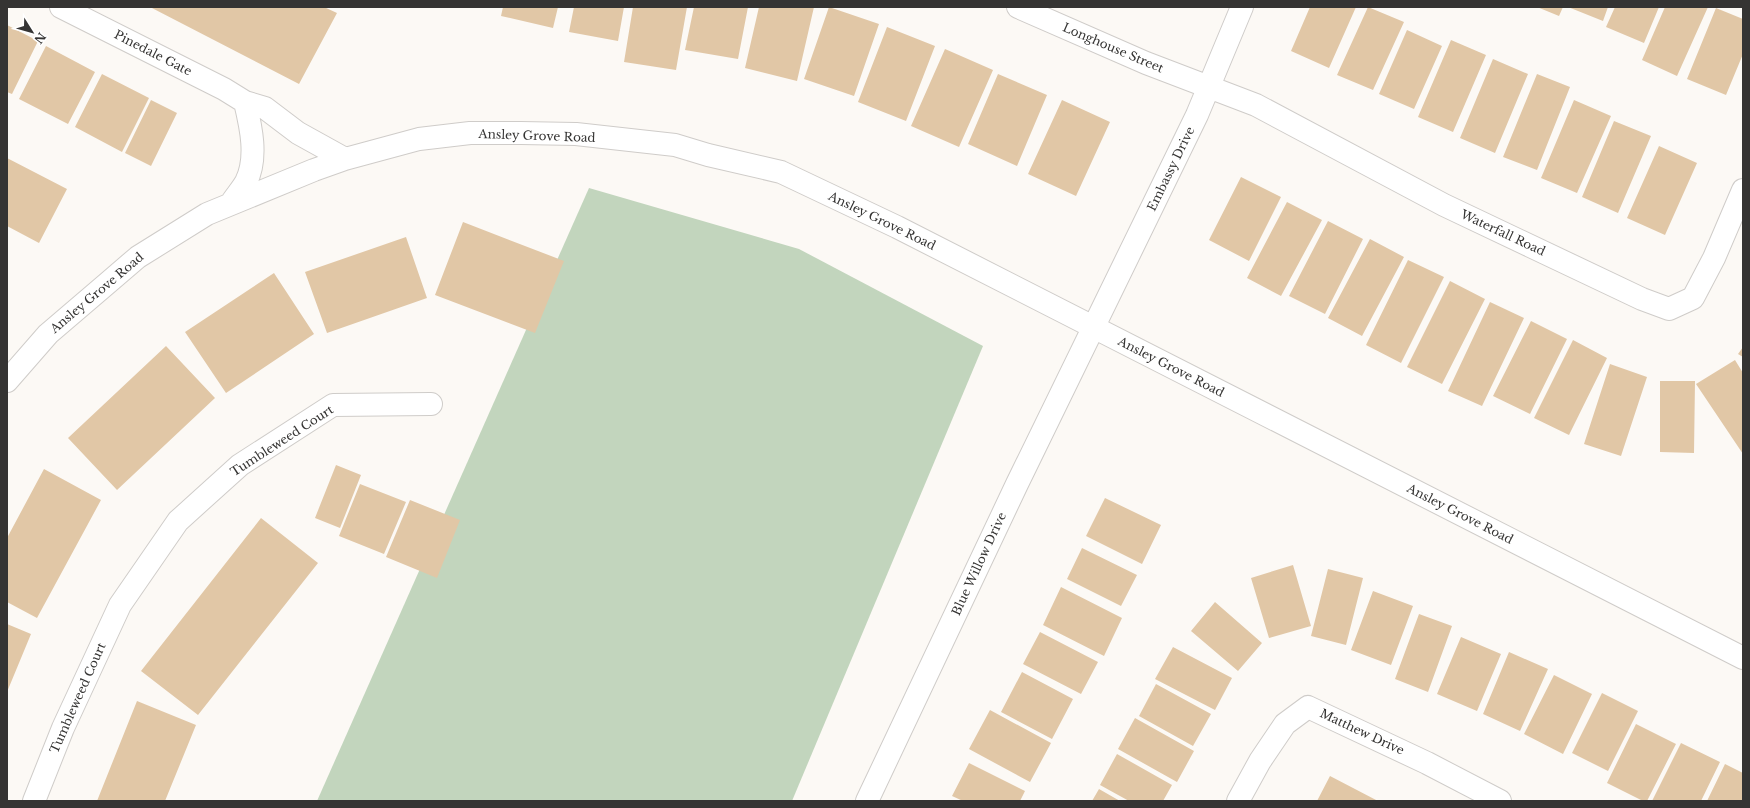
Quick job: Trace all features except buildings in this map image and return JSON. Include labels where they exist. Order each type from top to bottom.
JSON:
[{"type":"street","name":"Pinedale Gate","points":[[61,7],[224,89],[245,102],[265,108],[298,133],[345,159]]},
{"type":"street","name":"Longhouse Street","points":[[1018,7],[1146,63],[1209,87]]},
{"type":"street","name":"Embassy Drive","points":[[1093,327],[1197,115],[1242,7]]},
{"type":"street","name":"Waterfall Road","points":[[1209,87],[1256,105],[1444,205],[1642,299],[1669,309],[1694,298],[1714,258],[1743,190]]},
{"type":"street","points":[[232,202],[246,181],[252,157],[250,125],[245,102]]},
{"type":"street","name":"Ansley Grove Road","points":[[7,381],[48,334],[138,257],[208,214],[232,202],[345,159],[419,139],[470,133],[576,134],[675,145],[708,156],[781,172],[897,227],[1743,658]]},
{"type":"street","name":"Blue Willow Drive","points":[[867,801],[1093,327]]},
{"type":"street","name":"Tumbleweed Court","points":[[34,801],[64,728],[120,604],[178,521],[240,465],[334,405],[431,404]]},
{"type":"street","name":"Matthew Drive","points":[[1238,801],[1260,761],[1285,724],[1308,707],[1427,763],[1500,801]]},
{"type":"green space","points":[[589,188],[799,249],[983,346],[792,801],[317,801]]}]
